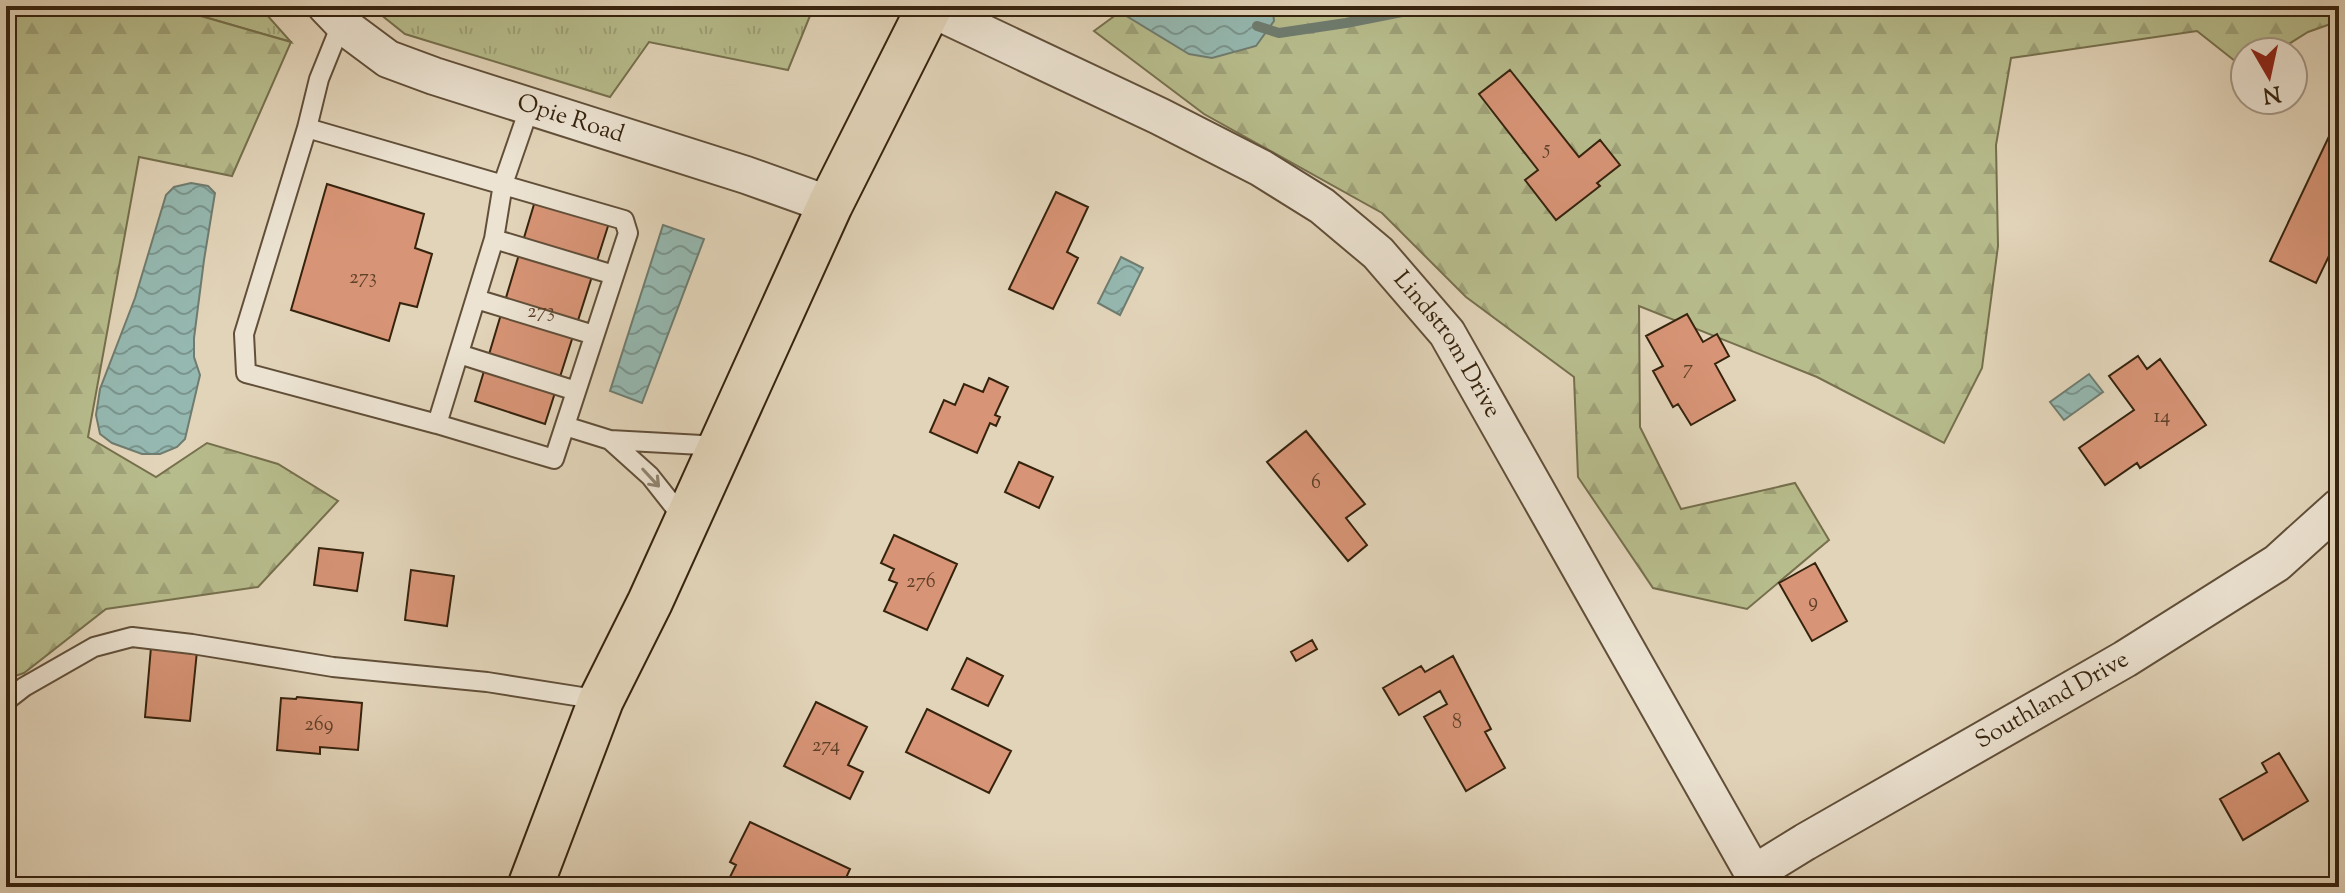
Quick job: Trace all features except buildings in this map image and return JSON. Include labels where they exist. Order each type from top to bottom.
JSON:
[{"type":"highway","points":[[530,887],[601,700],[650,602],[830,205],[930,7]]},
{"type":"street","name":"Lindstrom Drive","points":[[930,7],[1261,168],[1322,206],[1378,253],[1447,333],[1757,880]]},
{"type":"street","name":"Opie Road","points":[[334,14],[349,30],[388,59],[830,205]]},
{"type":"street","name":"Southland Drive","points":[[1757,880],[1805,842],[2125,659],[2277,563],[2339,507]]},
{"type":"lane","points":[[307,128],[624,220],[628,233],[554,459],[246,373],[244,334],[307,128],[334,14]]},
{"type":"lane","points":[[437,424],[494,239],[503,184],[530,106]]},
{"type":"lane","points":[[494,239],[614,275]]},
{"type":"lane","points":[[476,299],[594,335]]},
{"type":"lane","points":[[459,354],[576,391]]},
{"type":"lane","points":[[565,426],[610,440],[720,446]]},
{"type":"lane","points":[[610,440],[650,476],[686,522]]},
{"type":"lane","points":[[6,701],[24,687],[94,647],[132,637],[333,667],[487,682],[601,700]]},
{"type":"green space","points":[[6,6],[166,6],[291,42],[232,176],[139,157],[88,437],[156,477],[207,443],[278,464],[338,501],[258,587],[106,609],[24,673],[6,679]]},
{"type":"green space","points":[[167,6],[259,6],[291,42]]},
{"type":"green space","points":[[370,6],[814,6],[788,70],[649,42],[610,97],[405,34]]},
{"type":"green space","points":[[1128,6],[1231,29],[1273,6],[2339,6],[2339,21],[2302,36],[2229,36],[2229,56],[2197,31],[2011,58],[1996,145],[1998,246],[1982,368],[1944,443],[1817,377],[1639,306],[1640,427],[1681,509],[1795,483],[1829,540],[1747,609],[1653,588],[1578,477],[1574,377],[1466,297],[1382,213],[1204,114],[1094,31]]},
{"type":"water","points":[[1110,6],[1267,6],[1273,11],[1274,21],[1256,46],[1212,58],[1189,54]]},
{"type":"water","points":[[191,183],[208,186],[215,193],[194,338],[194,357],[200,375],[185,439],[177,447],[160,454],[142,454],[112,443],[100,434],[96,415],[100,389],[135,298],[166,195],[174,187]]},
{"type":"water","points":[[663,225],[704,239],[642,403],[610,391]]},
{"type":"water","points":[[1121,257],[1143,268],[1120,315],[1098,303]]},
{"type":"water","points":[[2089,374],[2103,392],[2064,420],[2050,402]]},
{"type":"waterway","points":[[1257,26],[1279,33],[1432,6]]}]
